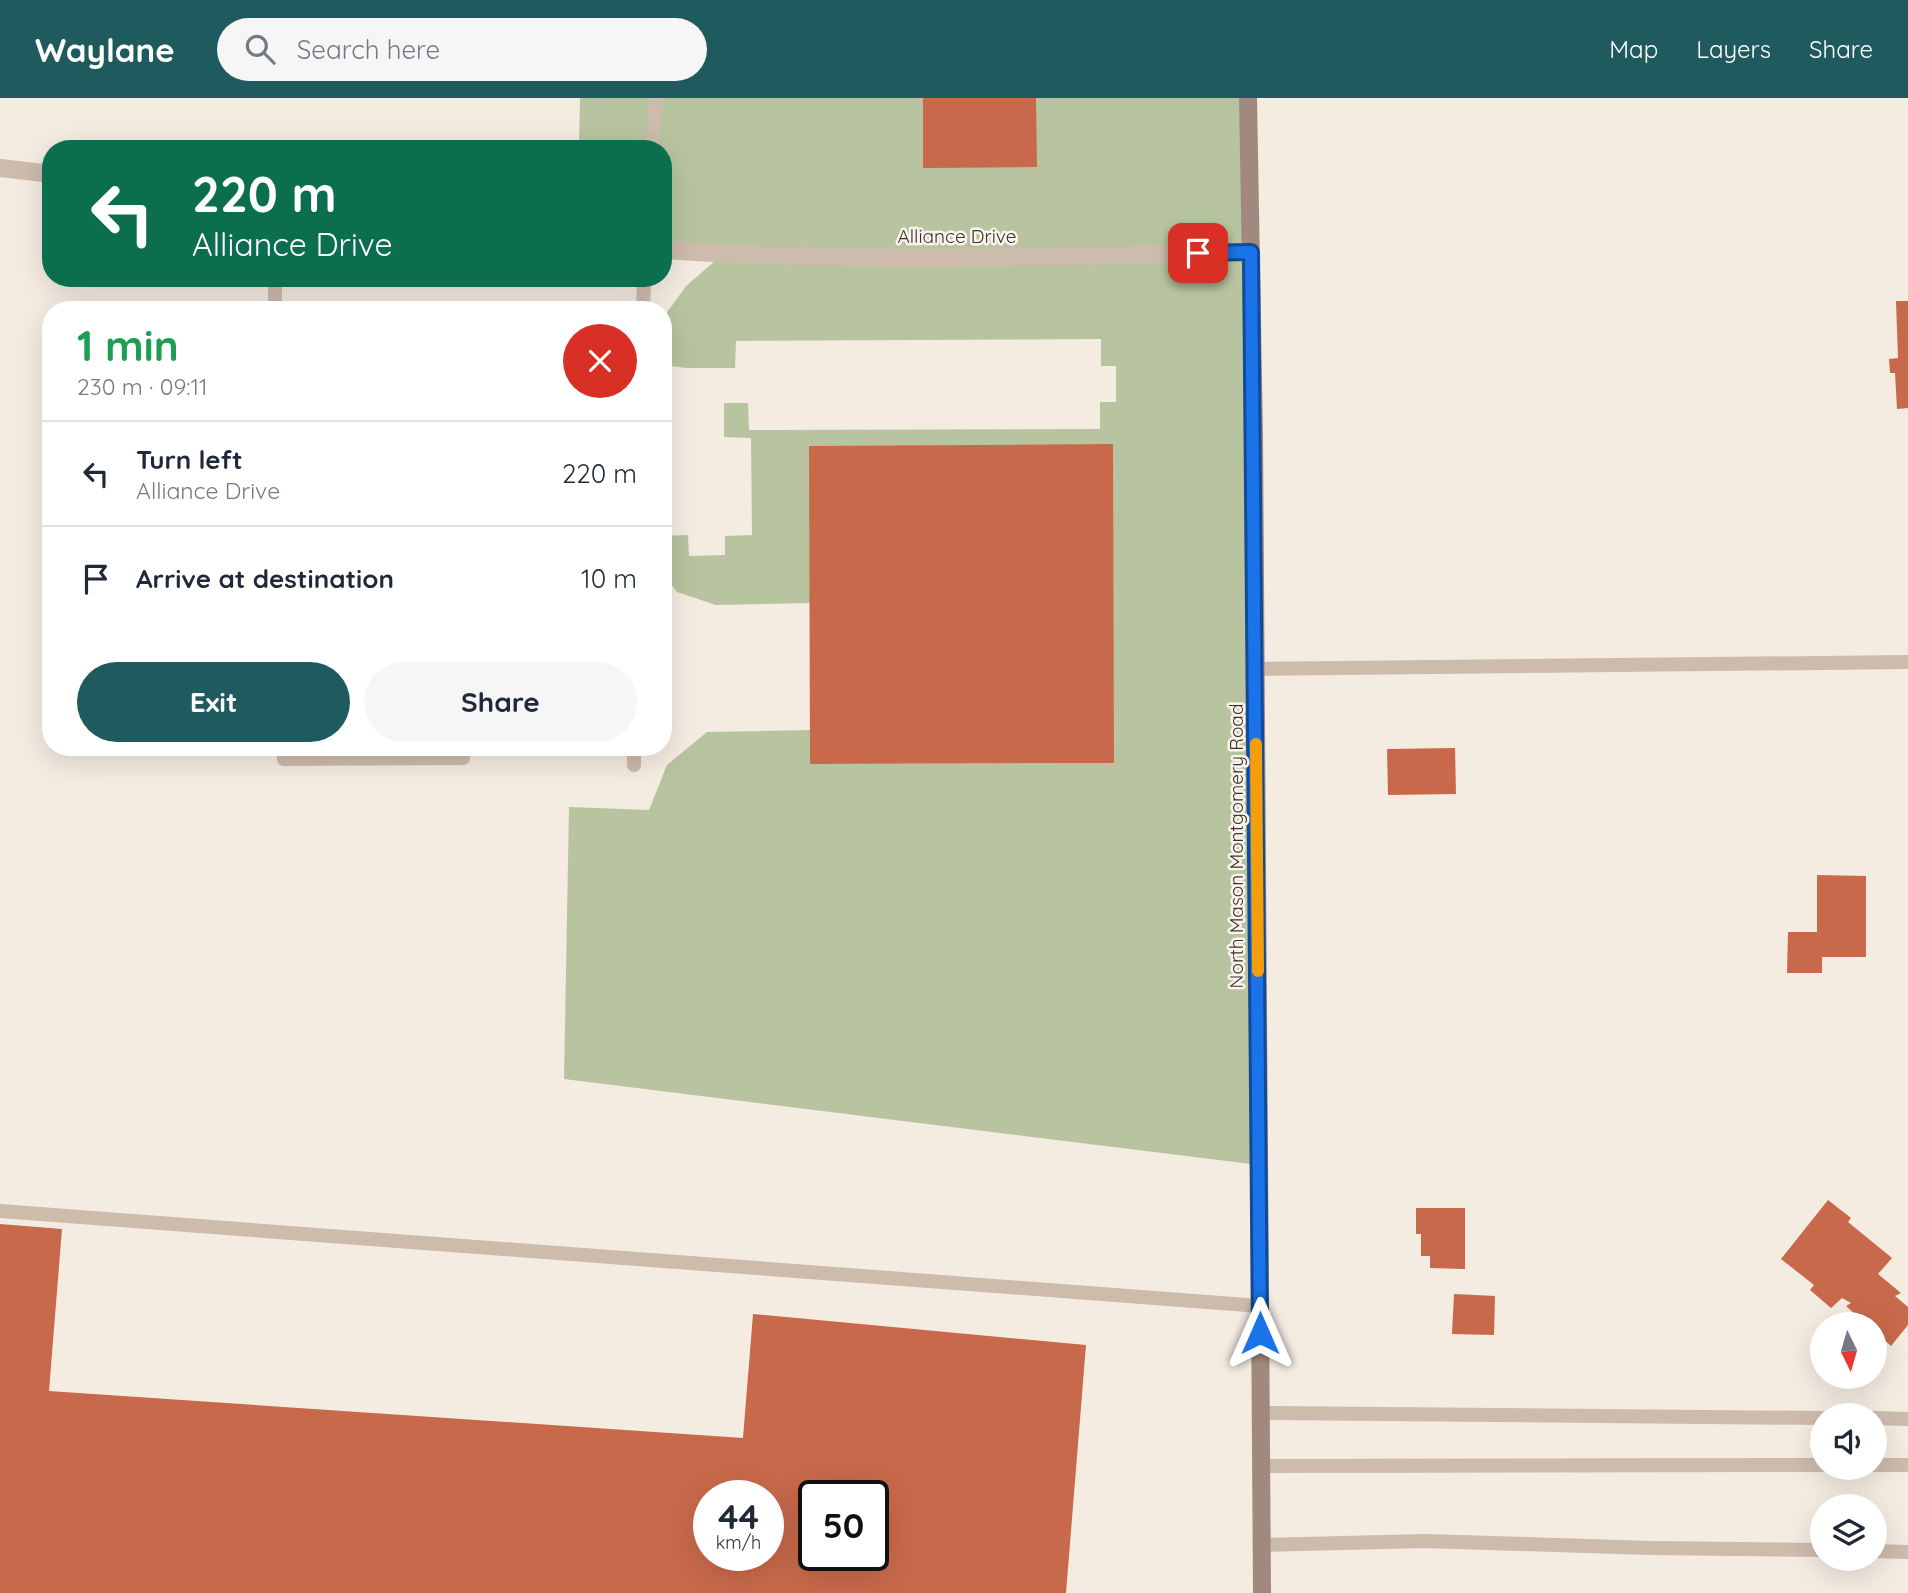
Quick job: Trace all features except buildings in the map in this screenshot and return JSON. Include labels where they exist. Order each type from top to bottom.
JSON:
[{"type":"main road","name":"North Mason Montgomery Road","points":[[1248,98],[1262,1593]]},
{"type":"street","points":[[0,169],[42,173]]},
{"type":"street","name":"Alliance Drive","points":[[672,251],[780,257],[1015,258],[1251,252]]},
{"type":"lane","points":[[653,140],[656,98]]},
{"type":"lane","points":[[1255,669],[1908,662]]},
{"type":"lane","points":[[284,756],[284,759],[463,756]]},
{"type":"lane","points":[[634,756],[634,765]]},
{"type":"lane","points":[[0,1210],[1260,1306]]},
{"type":"lane","points":[[1261,1413],[1810,1418]]},
{"type":"lane","points":[[1887,1418],[1908,1419]]},
{"type":"lane","points":[[1261,1466],[1810,1465]]},
{"type":"lane","points":[[1887,1465],[1908,1465]]},
{"type":"lane","points":[[1262,1545],[1425,1541],[1810,1550]]},
{"type":"lane","points":[[1887,1551],[1908,1552]]},
{"type":"green space","points":[[580,98],[1248,98],[1259,1165],[564,1079],[569,807],[649,810],[667,765],[707,732],[810,730],[810,764],[1113,763],[810,603],[716,605],[677,592],[672,586],[672,536],[688,535],[689,556],[725,555],[725,536],[752,535],[751,438],[724,437],[724,403],[748,403],[749,430],[1100,429],[1100,402],[1116,402],[1116,366],[1101,366],[1101,339],[736,341],[735,368],[672,366],[672,305],[686,286],[723,254],[672,250],[672,140],[579,140]]},
{"type":"slow traffic","points":[[1256,744],[1258,971]]},
{"type":"route","points":[[1198,253],[1251,252],[1260,1333]]}]
